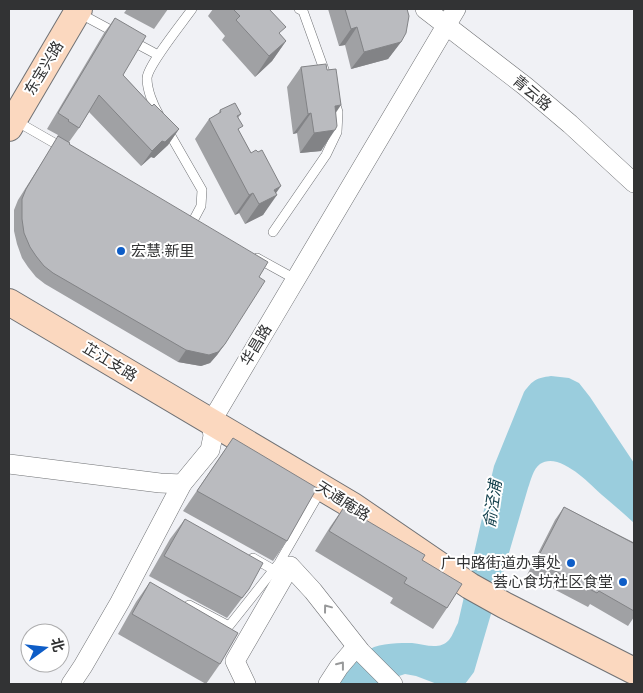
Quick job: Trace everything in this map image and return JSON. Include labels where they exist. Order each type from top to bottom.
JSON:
[{"type":"street","name":"青云路","points":[[425,9],[532,92],[634,183]]},
{"type":"street","name":"华昌路","points":[[71,684],[120,602],[182,484],[210,450],[213,436],[211,422],[456,9]]},
{"type":"street","name":"东宝兴路","points":[[11,124],[78,11]]},
{"type":"street","name":"芷江支路","points":[[9,302],[211,422]]},
{"type":"street","name":"天通庵路","points":[[211,422],[353,506],[470,586],[631,674]]},
{"type":"street","points":[[9,464],[160,483],[182,484]]},
{"type":"street","points":[[246,684],[234,661],[290,566],[313,591],[359,650],[392,684]]},
{"type":"street","points":[[328,684],[339,667],[359,650]]},
{"type":"lane","points":[[192,9],[158,55],[147,77],[152,103],[202,190],[201,206],[188,219],[201,226]]},
{"type":"lane","points":[[302,9],[327,79]]},
{"type":"lane","points":[[78,11],[158,55]]},
{"type":"lane","points":[[273,232],[326,155],[337,132],[338,112],[334,97]]},
{"type":"lane","points":[[11,124],[73,153]]},
{"type":"lane","points":[[252,255],[295,279]]},
{"type":"lane","points":[[179,600],[228,626],[279,563],[322,488]]},
{"type":"lane","points":[[241,551],[274,570]]},
{"type":"water","name":"俞泾浦","points":[[551,376],[569,378],[579,383],[634,463],[634,523],[573,470],[556,462],[548,461],[540,464],[534,472],[528,488],[474,672],[465,684],[437,684],[405,674],[396,677],[388,684],[335,684],[356,660],[374,647],[402,643],[436,646],[449,640],[458,623],[494,466],[524,392],[535,380]]},
{"type":"building","points":[[233,9],[269,9],[286,27],[279,33],[286,41],[269,56],[236,20],[240,16]]},
{"type":"building","points":[[345,9],[407,9],[409,16],[406,33],[401,42],[364,52],[357,27],[351,29]]},
{"type":"building","points":[[115,18],[146,36],[123,75],[152,106],[154,104],[179,129],[152,151],[99,95],[79,128],[58,113]]},
{"type":"building","points":[[326,64],[327,70],[336,69],[341,105],[335,106],[337,126],[335,130],[314,133],[311,113],[308,114],[301,67]]},
{"type":"building","points":[[235,103],[241,114],[237,116],[243,126],[238,129],[251,153],[256,150],[258,152],[262,150],[281,186],[274,190],[277,195],[259,204],[253,193],[249,195],[209,119],[221,112],[220,110]]},
{"type":"building","name":"宏慧·新里","points":[[58,136],[268,262],[259,277],[265,281],[218,352],[209,355],[186,350],[53,273],[36,256],[24,233],[22,199]]},
{"type":"building","points":[[233,438],[317,488],[287,541],[197,491]]},
{"type":"building","points":[[344,507],[425,555],[422,560],[462,584],[447,608],[404,583],[407,578],[329,531]]},
{"type":"building","points":[[564,507],[633,543],[634,541],[634,611],[599,591],[597,593],[536,561]]},
{"type":"building","points":[[185,519],[263,563],[242,598],[164,556]]},
{"type":"building","points":[[150,582],[238,633],[220,664],[132,614]]},
{"type":"place","name":"宏慧·新里","points":[[121,251]]},
{"type":"place","name":"广中路街道办事处","points":[[571,563]]},
{"type":"place","name":"荟心食坊社区食堂","points":[[623,582]]}]
